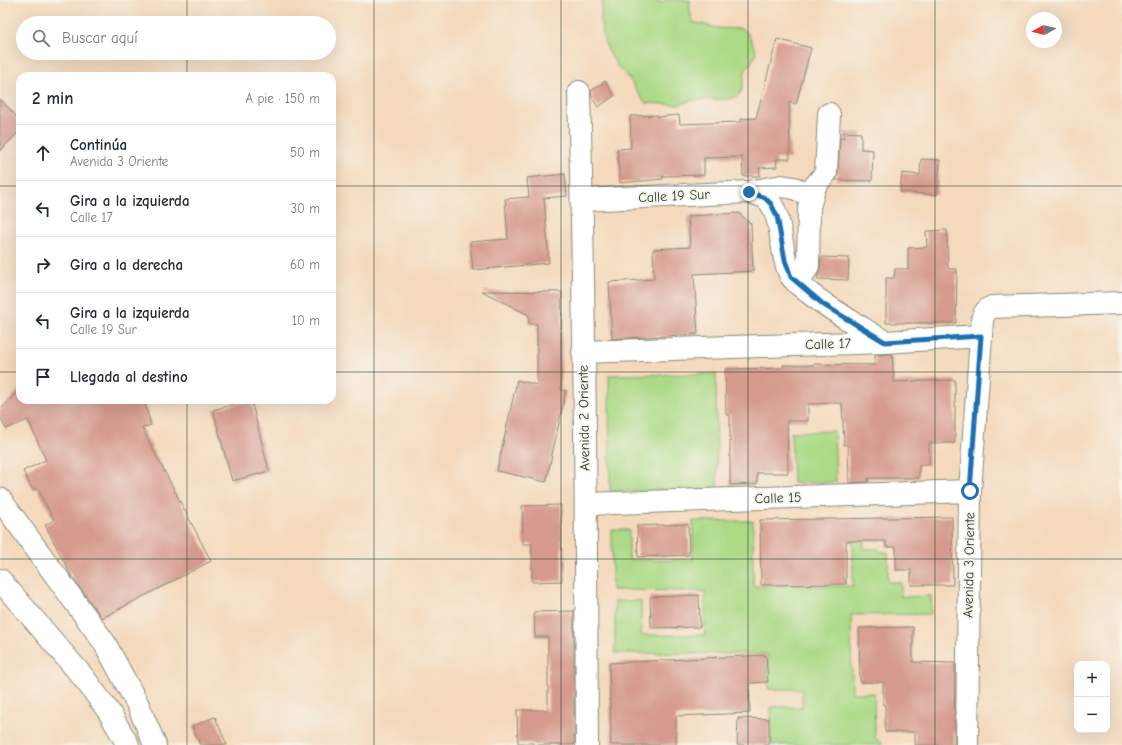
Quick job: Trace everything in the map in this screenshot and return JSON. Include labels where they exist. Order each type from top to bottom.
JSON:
[{"type":"street","name":"Avenida 2 Oriente","points":[[579,92],[586,504],[587,745]]},
{"type":"street","points":[[798,284],[808,266],[809,207],[815,186],[826,173],[829,114]]},
{"type":"street","name":"Calle 19 Sur","points":[[582,200],[757,195],[782,186],[794,188],[812,196]]},
{"type":"street","points":[[757,195],[771,204],[777,216],[788,270],[791,277],[824,305],[885,342]]},
{"type":"street","points":[[981,336],[982,318],[984,312],[988,308],[992,307],[1122,303]]},
{"type":"street","name":"Calle 17","points":[[583,352],[885,342],[981,336]]},
{"type":"street","name":"Avenida 3 Oriente","points":[[967,745],[970,491],[981,336]]},
{"type":"street","name":"Calle 15","points":[[586,504],[970,491]]},
{"type":"street","points":[[0,499],[104,642],[138,705],[154,745]]},
{"type":"street","points":[[0,580],[84,678],[109,712],[128,745]]},
{"type":"green space","points":[[603,0],[658,0],[660,3],[666,0],[690,0],[690,11],[693,22],[717,28],[742,29],[747,32],[755,48],[756,55],[745,71],[742,90],[738,96],[727,99],[693,100],[678,105],[646,103],[627,76],[619,68],[605,43],[601,27]]},
{"type":"green space","points":[[716,374],[717,489],[610,491],[609,375]]},
{"type":"green space","points":[[834,431],[836,482],[793,483],[791,432]]},
{"type":"green space","points":[[693,521],[753,521],[753,586],[853,586],[853,522],[864,522],[864,549],[879,549],[880,552],[888,552],[888,582],[901,582],[901,597],[931,596],[931,614],[851,615],[852,693],[874,693],[875,738],[882,743],[882,745],[771,745],[771,707],[802,707],[802,689],[768,689],[768,654],[615,653],[615,601],[641,601],[641,635],[705,635],[705,591],[612,590],[612,530],[629,530],[629,560],[693,560]]},
{"type":"building","points":[[777,39],[811,48],[796,104],[789,102],[790,159],[776,159],[777,167],[759,168],[760,176],[743,176],[742,157],[704,158],[704,175],[663,176],[663,179],[620,183],[617,149],[631,148],[630,116],[657,115],[657,117],[679,115],[680,124],[741,122],[741,119],[756,118]]},
{"type":"building","points":[[605,81],[614,96],[598,107],[592,98],[591,91]]},
{"type":"building","points":[[0,99],[16,116],[16,135],[0,151]]},
{"type":"building","points":[[844,132],[861,133],[861,149],[873,150],[872,181],[836,180],[838,174],[840,138],[844,138]]},
{"type":"building","points":[[921,159],[940,160],[937,195],[900,192],[902,173],[920,175]]},
{"type":"building","points":[[565,174],[567,196],[544,198],[549,263],[473,270],[470,242],[508,239],[505,199],[529,197],[527,178]]},
{"type":"building","points":[[739,213],[751,224],[753,271],[694,274],[698,334],[612,339],[609,282],[654,279],[653,249],[690,247],[688,216]]},
{"type":"building","points":[[947,230],[948,269],[957,269],[956,323],[886,323],[886,278],[894,278],[895,269],[908,269],[908,248],[927,247],[926,231]]},
{"type":"building","points":[[821,257],[849,258],[848,280],[817,279]]},
{"type":"building","points":[[482,291],[562,292],[561,390],[566,391],[546,482],[497,471],[517,380],[537,385],[537,324],[529,324],[529,315]]},
{"type":"building","points":[[892,354],[894,382],[955,380],[955,443],[929,443],[929,465],[919,465],[919,478],[868,478],[868,482],[849,483],[848,445],[844,445],[842,403],[808,404],[808,421],[787,421],[788,473],[757,473],[757,484],[730,485],[730,415],[726,415],[725,369],[783,368],[783,365],[814,364],[875,365],[875,355]]},
{"type":"building","points":[[16,393],[16,404],[145,404],[151,425],[142,428],[211,561],[102,618],[72,577],[45,525],[54,520],[37,488],[33,490],[23,471],[46,460],[28,420],[6,429],[0,417],[0,410]]},
{"type":"building","points":[[236,404],[252,404],[269,471],[232,481],[213,410]]},
{"type":"building","points":[[561,505],[562,581],[532,582],[532,544],[523,544],[522,506]]},
{"type":"building","points":[[952,517],[953,585],[911,585],[911,570],[896,570],[896,547],[886,547],[886,541],[846,541],[846,584],[761,585],[760,520]]},
{"type":"building","points":[[688,524],[689,555],[638,557],[637,526]]},
{"type":"building","points":[[699,595],[700,627],[651,628],[650,597]]},
{"type":"building","points":[[574,611],[574,745],[533,745],[533,743],[518,743],[517,710],[548,710],[548,637],[535,637],[534,612]]},
{"type":"building","points":[[913,627],[913,662],[955,663],[954,745],[915,745],[915,732],[885,732],[883,682],[860,682],[859,628]]},
{"type":"building","points":[[766,655],[768,682],[749,683],[750,713],[676,716],[676,745],[611,745],[609,663]]},
{"type":"building","points":[[215,717],[227,745],[200,745],[192,726]]},
{"type":"building","points":[[738,718],[769,719],[769,745],[737,745]]},
{"type":"route","points":[[749,192],[765,198],[771,204],[777,216],[785,260],[791,277],[824,305],[885,342],[981,336],[970,491]]}]
